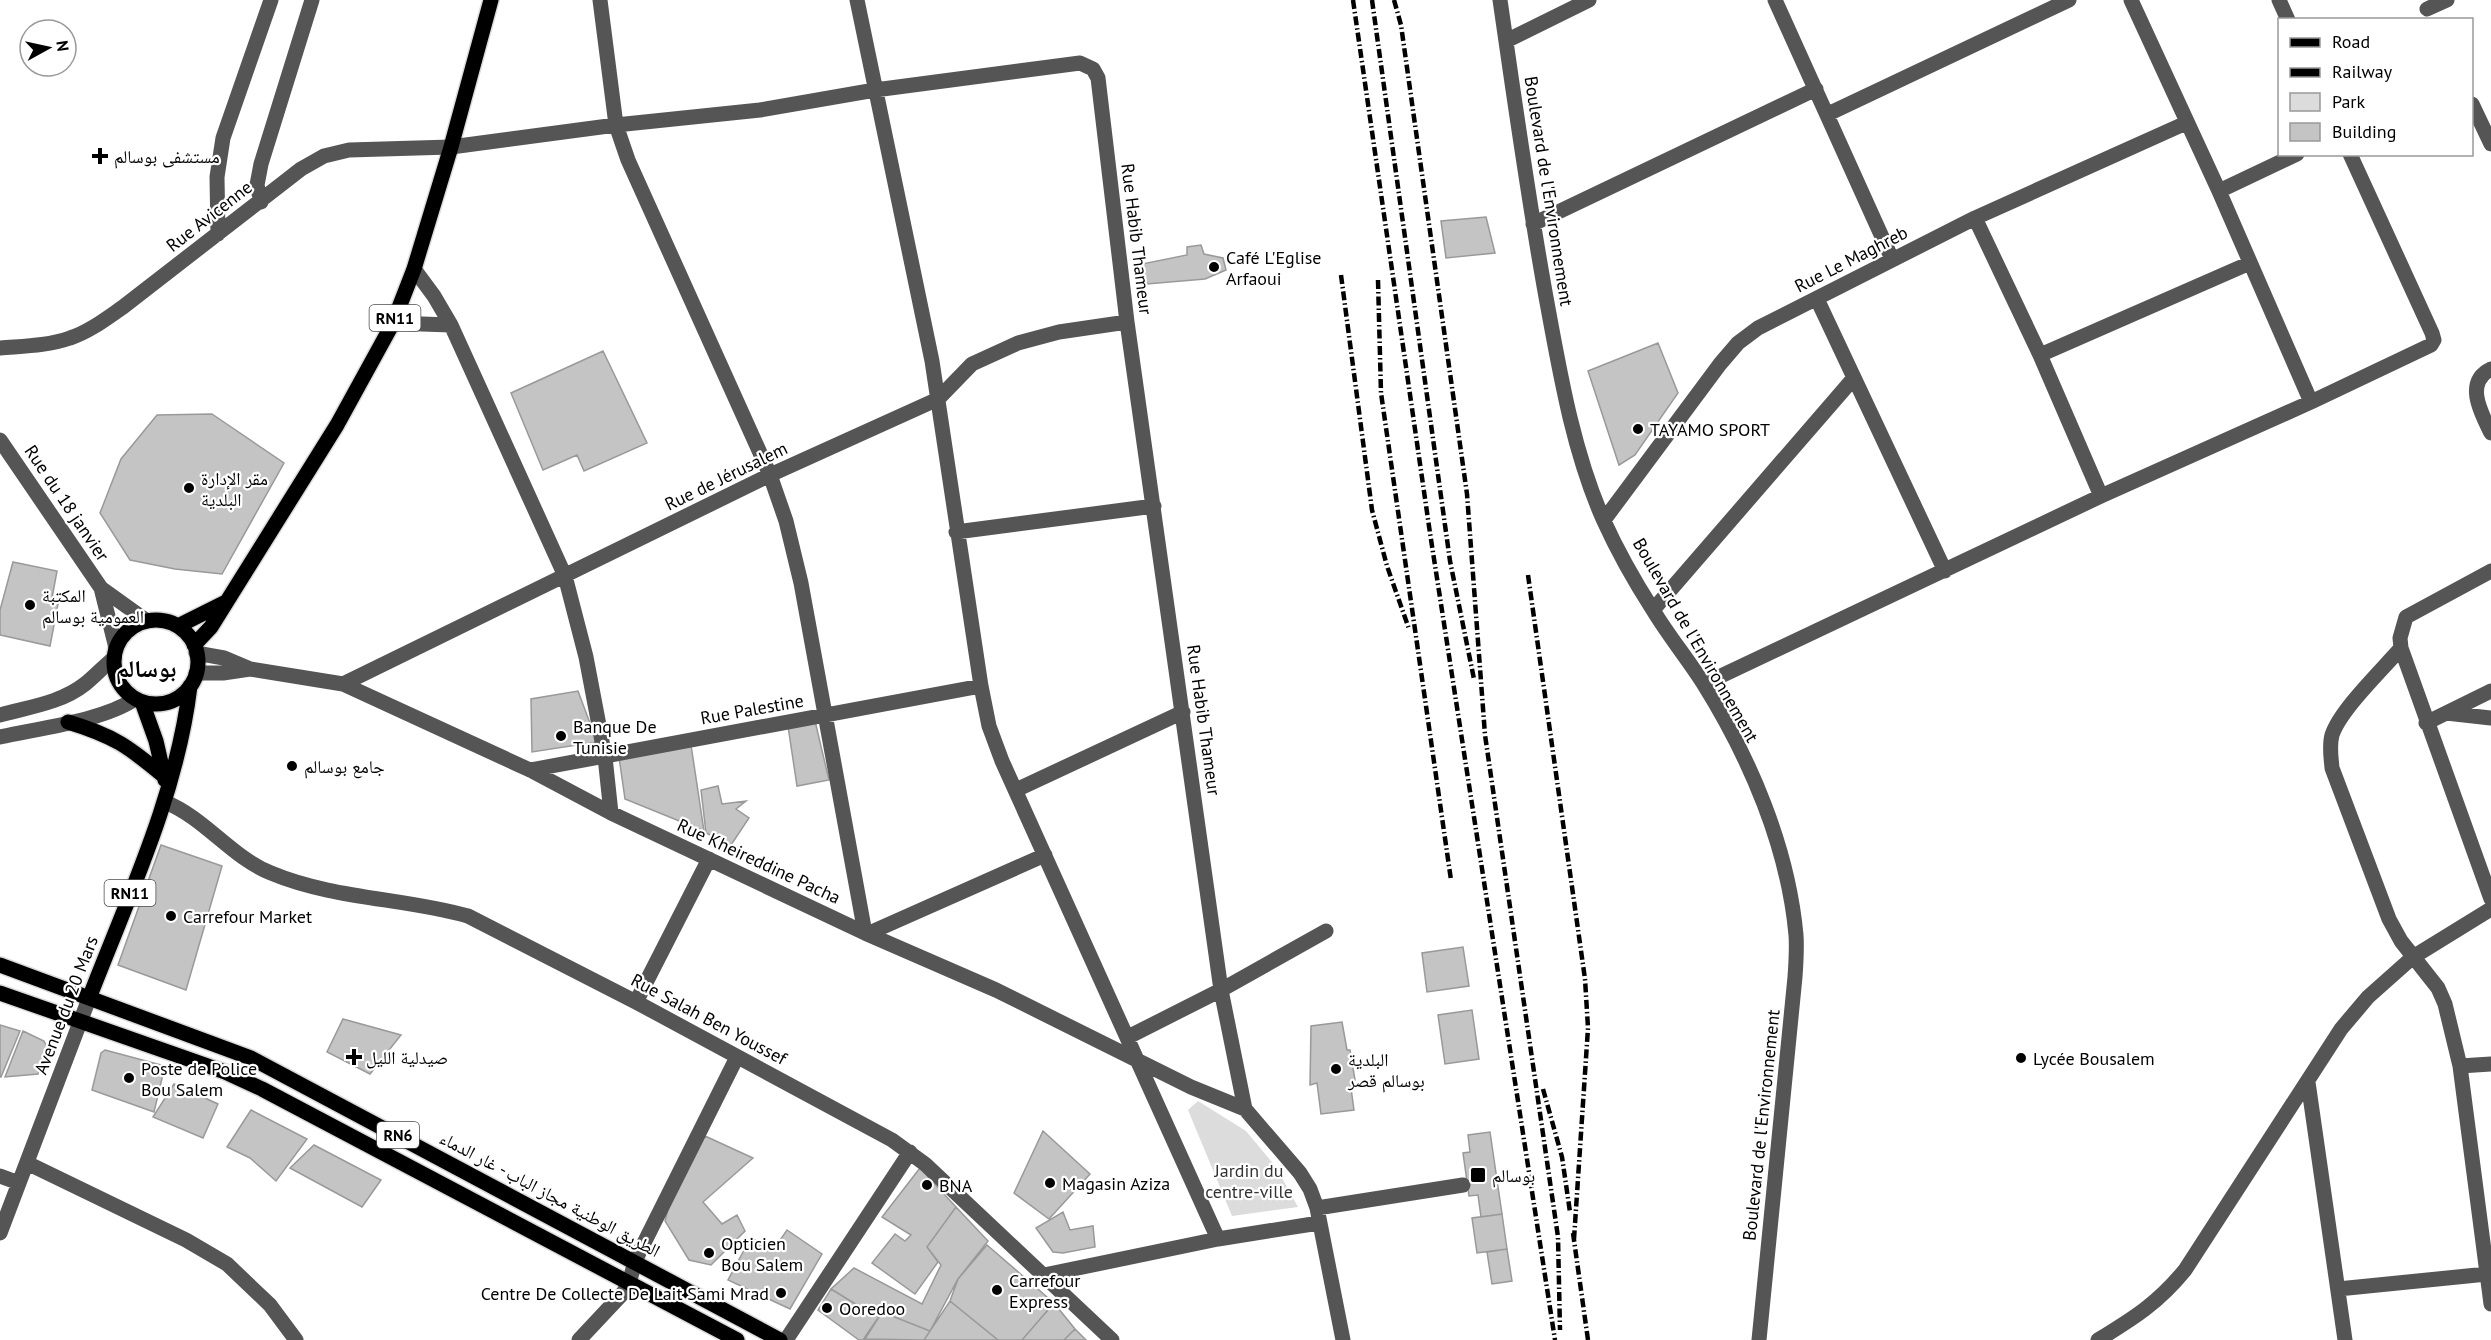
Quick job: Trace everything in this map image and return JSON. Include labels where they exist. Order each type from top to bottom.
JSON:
[{"type":"main road","name":"RN11","points":[[166,790],[181,745],[193,679],[195,649],[337,425],[393,323],[414,268],[451,147],[491,0]]},
{"type":"main road","points":[[178,626],[224,603]]},
{"type":"main road","points":[[193,679],[174,700],[153,704],[139,700],[123,688],[115,674],[115,653],[128,631],[147,621],[163,620],[178,626],[188,634],[195,649]]},
{"type":"main road","points":[[139,700],[156,741],[166,790]]},
{"type":"main road","points":[[68,722],[106,734],[130,748],[166,790]]},
{"type":"main road","name":"Avenue du 20 Mars","points":[[90,996],[166,790]]},
{"type":"main road","name":"الطريق الوطنية مجاز الباب - غار الدماء","points":[[0,965],[90,996],[251,1058],[780,1340]]},
{"type":"main road","name":"RN6","points":[[0,993],[225,1072],[262,1089],[737,1340]]},
{"type":"street","points":[[218,234],[217,177],[223,138],[271,0]]},
{"type":"street","points":[[261,202],[257,185],[261,164],[312,0]]},
{"type":"street","points":[[600,0],[616,125],[628,160],[770,475],[786,521],[801,583],[866,933],[1045,855]]},
{"type":"street","points":[[857,0],[932,361],[956,532],[989,726],[1002,761],[1218,1239]]},
{"type":"street","name":"Boulevard de l'Environnement","points":[[1500,0],[1533,224],[1562,386],[1584,465],[1604,520],[1653,610],[1704,684],[1737,745],[1762,800],[1779,849],[1790,894],[1796,937],[1795,977],[1759,1340]]},
{"type":"street","points":[[1506,42],[1589,0]]},
{"type":"street","points":[[1775,0],[1892,259]]},
{"type":"street","points":[[1828,114],[2069,0]]},
{"type":"street","points":[[2131,0],[2219,190],[2311,402]]},
{"type":"street","points":[[2279,0],[2287,18]]},
{"type":"street","points":[[2428,10],[2447,0]]},
{"type":"street","name":"Rue Avicenne","points":[[0,348],[47,344],[72,338],[123,307],[301,169],[324,156],[349,150],[451,147],[616,125],[760,110],[875,90],[1080,63],[1093,69],[1098,78]]},
{"type":"street","name":"Rue Habib Thameur","points":[[1098,78],[1127,322],[1221,990],[1245,1109],[1300,1173],[1310,1189],[1318,1216],[1343,1340]]},
{"type":"street","points":[[1533,224],[1816,89]]},
{"type":"street","points":[[2473,105],[2486,123],[2491,144]]},
{"type":"street","name":"Rue Le Maghreb","points":[[1604,520],[1738,343],[1758,328],[1975,218],[2186,123]]},
{"type":"street","points":[[2219,190],[2294,156]]},
{"type":"street","points":[[1704,684],[2101,496],[2427,348],[2434,340],[2351,156]]},
{"type":"street","points":[[1975,218],[2040,355],[2101,496]]},
{"type":"street","points":[[2040,355],[2250,263]]},
{"type":"street","points":[[414,268],[451,325],[565,576],[586,657],[605,757],[611,813]]},
{"type":"street","points":[[1817,299],[1945,571]]},
{"type":"street","name":"Rue de Jérusalem","points":[[343,684],[770,475],[938,399],[972,364],[1018,343],[1059,332],[1127,322]]},
{"type":"street","points":[[393,323],[451,325]]},
{"type":"street","points":[[2491,369],[2478,379],[2476,387],[2478,403],[2491,433]]},
{"type":"street","points":[[1653,610],[1853,378]]},
{"type":"street","name":"Rue du 18 janvier","points":[[0,440],[101,588]]},
{"type":"street","points":[[956,532],[1154,506]]},
{"type":"street","points":[[2491,571],[2406,617],[2400,638],[2401,648],[2426,723],[2491,899]]},
{"type":"street","points":[[101,588],[147,621]]},
{"type":"street","points":[[0,715],[68,695],[85,684],[115,653],[101,588]]},
{"type":"street","points":[[2401,648],[2343,715],[2333,734],[2330,748],[2332,768],[2390,918],[2413,957],[2438,988],[2445,1004],[2460,1066],[2491,1304]]},
{"type":"street","points":[[195,649],[250,669]]},
{"type":"street","points":[[193,679],[250,669]]},
{"type":"street","name":"Rue Kheireddine Pacha","points":[[250,669],[343,684],[530,770],[611,813],[866,933],[996,990],[1191,1087],[1245,1109]]},
{"type":"street","name":"Rue Palestine","points":[[530,770],[981,686]]},
{"type":"street","points":[[2426,723],[2491,691]]},
{"type":"street","points":[[0,737],[68,722],[139,700]]},
{"type":"street","points":[[1016,790],[1183,712]]},
{"type":"street","points":[[2446,713],[2491,718]]},
{"type":"street","name":"Rue Salah Ben Youssef","points":[[166,790],[181,809],[246,860],[271,873],[315,887],[443,909],[468,916],[636,1002],[892,1140],[910,1152],[1112,1340]]},
{"type":"street","points":[[636,1002],[709,858]]},
{"type":"street","points":[[2098,1340],[2146,1310],[2166,1294],[2202,1245],[2340,1029],[2368,997],[2413,957],[2491,909]]},
{"type":"street","points":[[1128,1037],[1221,990],[1326,931]]},
{"type":"street","name":"Avenue du 20 Mars","points":[[0,1233],[90,996]]},
{"type":"street","points":[[579,1340],[629,1284],[635,1261],[736,1057]]},
{"type":"street","points":[[2460,1066],[2491,1064]]},
{"type":"street","points":[[2308,1082],[2345,1340]]},
{"type":"street","points":[[786,1340],[910,1152]]},
{"type":"street","points":[[27,1163],[186,1240],[227,1264],[270,1305],[296,1340]]},
{"type":"street","points":[[0,1176],[19,1183]]},
{"type":"street","points":[[1044,1275],[1463,1185]]},
{"type":"street","points":[[2338,1289],[2487,1274]]},
{"type":"green space","name":"Jardin du centre-ville","points":[[1198,1101],[1246,1131],[1276,1167],[1298,1207],[1232,1216],[1188,1110]]},
{"type":"building","points":[[1486,217],[1495,253],[1446,258],[1441,221]]},
{"type":"building","points":[[1201,245],[1204,254],[1223,258],[1226,270],[1205,279],[1147,284],[1142,264],[1187,255],[1187,247]]},
{"type":"building","points":[[1658,343],[1678,393],[1635,455],[1619,465],[1588,371]]},
{"type":"building","points":[[603,351],[647,443],[584,471],[577,455],[543,470],[511,393]]},
{"type":"building","name":"مقر الإدارة البلدية","points":[[212,414],[284,463],[222,574],[175,569],[130,560],[100,513],[121,459],[157,415]]},
{"type":"building","name":"المكتبة العمومية بوسالم","points":[[13,562],[57,571],[52,598],[59,599],[50,646],[0,635],[0,610]]},
{"type":"building","points":[[578,691],[597,742],[532,752],[531,699]]},
{"type":"building","points":[[815,721],[829,780],[797,786],[788,726]]},
{"type":"building","points":[[691,745],[704,831],[625,799],[619,757]]},
{"type":"building","points":[[718,786],[722,804],[746,801],[736,809],[749,818],[731,845],[706,833],[701,790]]},
{"type":"building","name":"Carrefour Market","points":[[161,845],[222,866],[186,990],[118,965]]},
{"type":"building","points":[[1463,947],[1469,986],[1427,992],[1422,953]]},
{"type":"building","points":[[1472,1010],[1479,1059],[1445,1064],[1438,1015]]},
{"type":"building","points":[[343,1019],[401,1035],[370,1074],[327,1052]]},
{"type":"building","points":[[1342,1022],[1355,1080],[1350,1081],[1354,1110],[1321,1114],[1317,1083],[1310,1085],[1311,1026]]},
{"type":"building","points":[[0,1025],[20,1031],[1,1077],[0,1077]]},
{"type":"building","points":[[23,1031],[44,1041],[47,1047],[38,1074],[5,1077]]},
{"type":"building","name":"Poste de Police Bou Salem","points":[[105,1050],[165,1066],[154,1112],[92,1090],[101,1053]]},
{"type":"building","points":[[174,1084],[218,1104],[203,1138],[153,1117]]},
{"type":"building","points":[[251,1110],[307,1139],[276,1181],[250,1158],[227,1147]]},
{"type":"building","name":"Magasin Aziza","points":[[1043,1131],[1090,1174],[1049,1219],[1014,1193]]},
{"type":"building","name":"بوسالم","points":[[1490,1132],[1502,1214],[1481,1217],[1478,1195],[1469,1196],[1463,1153],[1470,1152],[1468,1135]]},
{"type":"building","points":[[705,1136],[753,1158],[703,1202],[722,1224],[737,1215],[745,1231],[711,1265],[689,1260],[665,1221],[668,1209]]},
{"type":"building","points":[[314,1145],[381,1180],[362,1207],[290,1168]]},
{"type":"building","points":[[920,1168],[956,1207],[927,1247],[938,1262],[915,1294],[872,1263],[895,1234],[905,1241],[911,1235],[882,1217]]},
{"type":"building","points":[[956,1207],[988,1241],[958,1279],[930,1331],[882,1312],[870,1313],[831,1289],[854,1268],[922,1304],[941,1265],[927,1247]]},
{"type":"building","points":[[1063,1212],[1070,1230],[1093,1226],[1095,1247],[1063,1253],[1053,1252],[1036,1228]]},
{"type":"building","points":[[1502,1214],[1507,1249],[1477,1253],[1472,1218]]},
{"type":"building","points":[[787,1230],[822,1254],[790,1309],[728,1280],[751,1237],[772,1252]]},
{"type":"building","name":"Carrefour Express","points":[[987,1245],[1054,1303],[1022,1340],[998,1340],[950,1301],[958,1279]]},
{"type":"building","points":[[1507,1249],[1512,1281],[1492,1284],[1487,1252]]},
{"type":"building","points":[[831,1289],[870,1313],[882,1312],[863,1340],[859,1340],[818,1310]]},
{"type":"building","points":[[950,1301],[998,1340],[924,1340]]},
{"type":"building","points":[[1054,1303],[1075,1329],[1064,1340],[1022,1340]]},
{"type":"building","points":[[882,1312],[930,1331],[924,1340],[865,1339]]},
{"type":"building","points":[[1075,1329],[1086,1340],[1064,1340]]},
{"type":"railway","points":[[1353,0],[1430,533],[1555,1340]]},
{"type":"railway","points":[[1372,0],[1450,561],[1474,679]]},
{"type":"railway","points":[[1394,0],[1401,25],[1467,494],[1485,735],[1558,1237],[1560,1330]]},
{"type":"railway","points":[[1341,275],[1372,510],[1387,566],[1409,629]]},
{"type":"railway","points":[[1378,280],[1381,393],[1451,880]]},
{"type":"railway","points":[[1528,575],[1585,979],[1588,1028],[1574,1239]]},
{"type":"railway","points":[[1543,1089],[1562,1157],[1570,1212]]},
{"type":"railway","points":[[1573,1233],[1588,1340]]},
{"type":"place","name":"مستشفى بوسالم","points":[[100,156]]},
{"type":"place","name":"Café L'Eglise Arfaoui","points":[[1214,267]]},
{"type":"place","name":"TAYAMO SPORT","points":[[1638,429]]},
{"type":"place","name":"مقر الإدارة البلدية","points":[[189,488]]},
{"type":"place","name":"المكتبة العمومية بوسالم","points":[[30,605]]},
{"type":"place","name":"Banque De Tunisie","points":[[561,736]]},
{"type":"place","name":"جامع بوسالم","points":[[292,766]]},
{"type":"place","name":"Carrefour Market","points":[[171,916]]},
{"type":"place","name":"صيدلية الليل","points":[[354,1057]]},
{"type":"place","name":"Lycée Bousalem","points":[[2021,1058]]},
{"type":"place","name":"البلدية بوسالم قصر","points":[[1336,1069]]},
{"type":"place","name":"Poste de Police Bou Salem","points":[[129,1078]]},
{"type":"place","name":"بوسالم","points":[[1478,1175]]},
{"type":"place","name":"Magasin Aziza","points":[[1050,1183]]},
{"type":"place","name":"BNA","points":[[927,1185]]},
{"type":"place","name":"Opticien Bou Salem","points":[[709,1253]]},
{"type":"place","name":"Carrefour Express","points":[[997,1290]]},
{"type":"place","name":"Centre De Collecte De Lait Sami Mrad","points":[[781,1293]]},
{"type":"place","name":"Ooredoo","points":[[827,1308]]},
{"type":"district","name":"بوسالم","points":[[146,668]]}]
